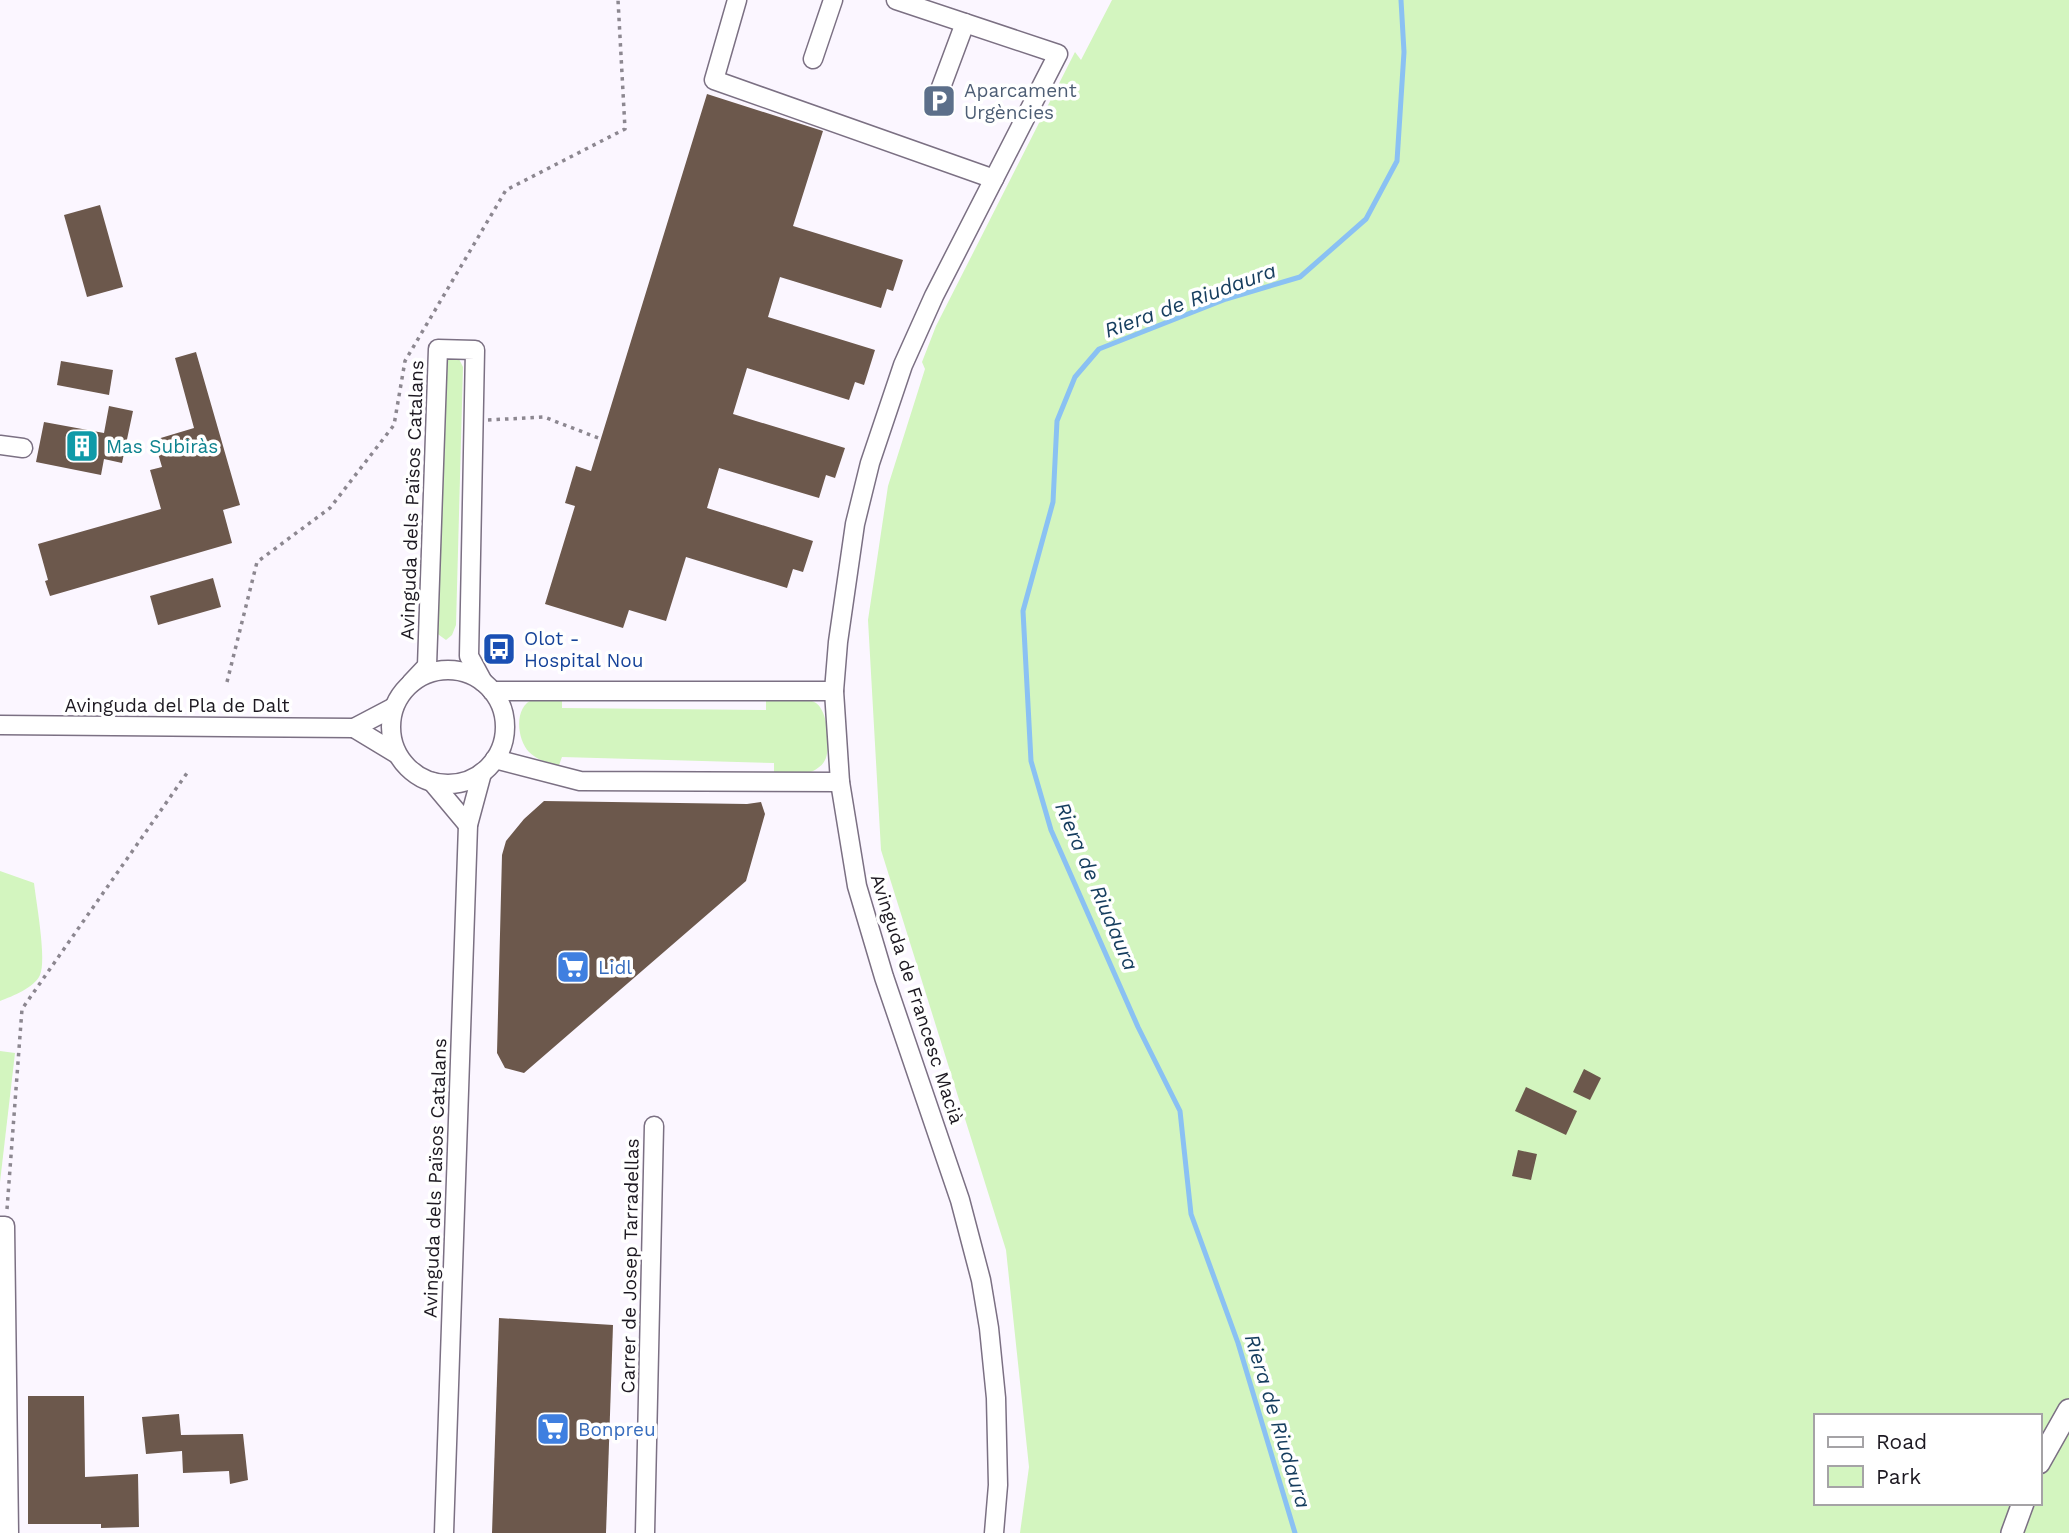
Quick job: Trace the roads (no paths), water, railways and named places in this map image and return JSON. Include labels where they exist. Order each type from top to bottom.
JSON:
[{"type":"main road","points":[[2041,1459],[2069,1410]]},
{"type":"main road","points":[[2012,1533],[2022,1505]]},
{"type":"street","points":[[737,0],[714,80],[995,179]]},
{"type":"street","points":[[813,59],[833,0]]},
{"type":"street","points":[[896,0],[965,23],[937,98]]},
{"type":"street","name":"Avinguda de Francesc Macià","points":[[965,23],[1058,54],[934,296],[903,365],[870,463],[855,524],[838,642],[834,691],[839,782],[857,886],[884,977],[960,1199],[981,1280],[996,1398],[998,1485],[994,1533]]},
{"type":"street","name":"Avinguda dels Països Catalans","points":[[411,683],[427,666],[438,349],[475,350],[469,656],[488,687]]},
{"type":"street","points":[[0,445],[23,448]]},
{"type":"street","points":[[354,727],[397,754],[418,776],[432,782],[450,784],[466,781],[482,773],[495,759],[502,745],[505,729],[503,714],[488,687],[470,674],[447,670],[424,675],[404,690],[394,708],[391,731],[397,754]]},
{"type":"street","points":[[488,687],[834,691]]},
{"type":"street","name":"Avinguda del Pla de Dalt","points":[[0,725],[354,727],[394,708]]},
{"type":"street","points":[[495,759],[580,781],[839,782]]},
{"type":"street","name":"Avinguda dels Països Catalans","points":[[444,1533],[468,825],[482,773]]},
{"type":"street","points":[[432,782],[468,825]]},
{"type":"street","name":"Carrer de Josep Tarradellas","points":[[645,1533],[653,1126]]},
{"type":"street","points":[[3,1226],[9,1533]]},
{"type":"waterway","name":"Riera de Riudaura","points":[[1295,1533],[1238,1343],[1191,1214],[1180,1111],[1138,1027],[1051,830],[1031,761],[1023,611],[1053,502],[1057,421],[1075,377],[1099,349],[1226,299],[1300,277],[1366,219],[1397,161],[1404,52],[1401,0]]},
{"type":"place","name":"Aparcament Urgències","points":[[939,101]]},
{"type":"place","name":"Mas Subiràs","points":[[82,446]]},
{"type":"place","name":"Olot - Hospital Nou","points":[[499,649]]},
{"type":"place","name":"Lidl","points":[[573,967]]},
{"type":"place","name":"Bonpreu","points":[[553,1429]]}]
